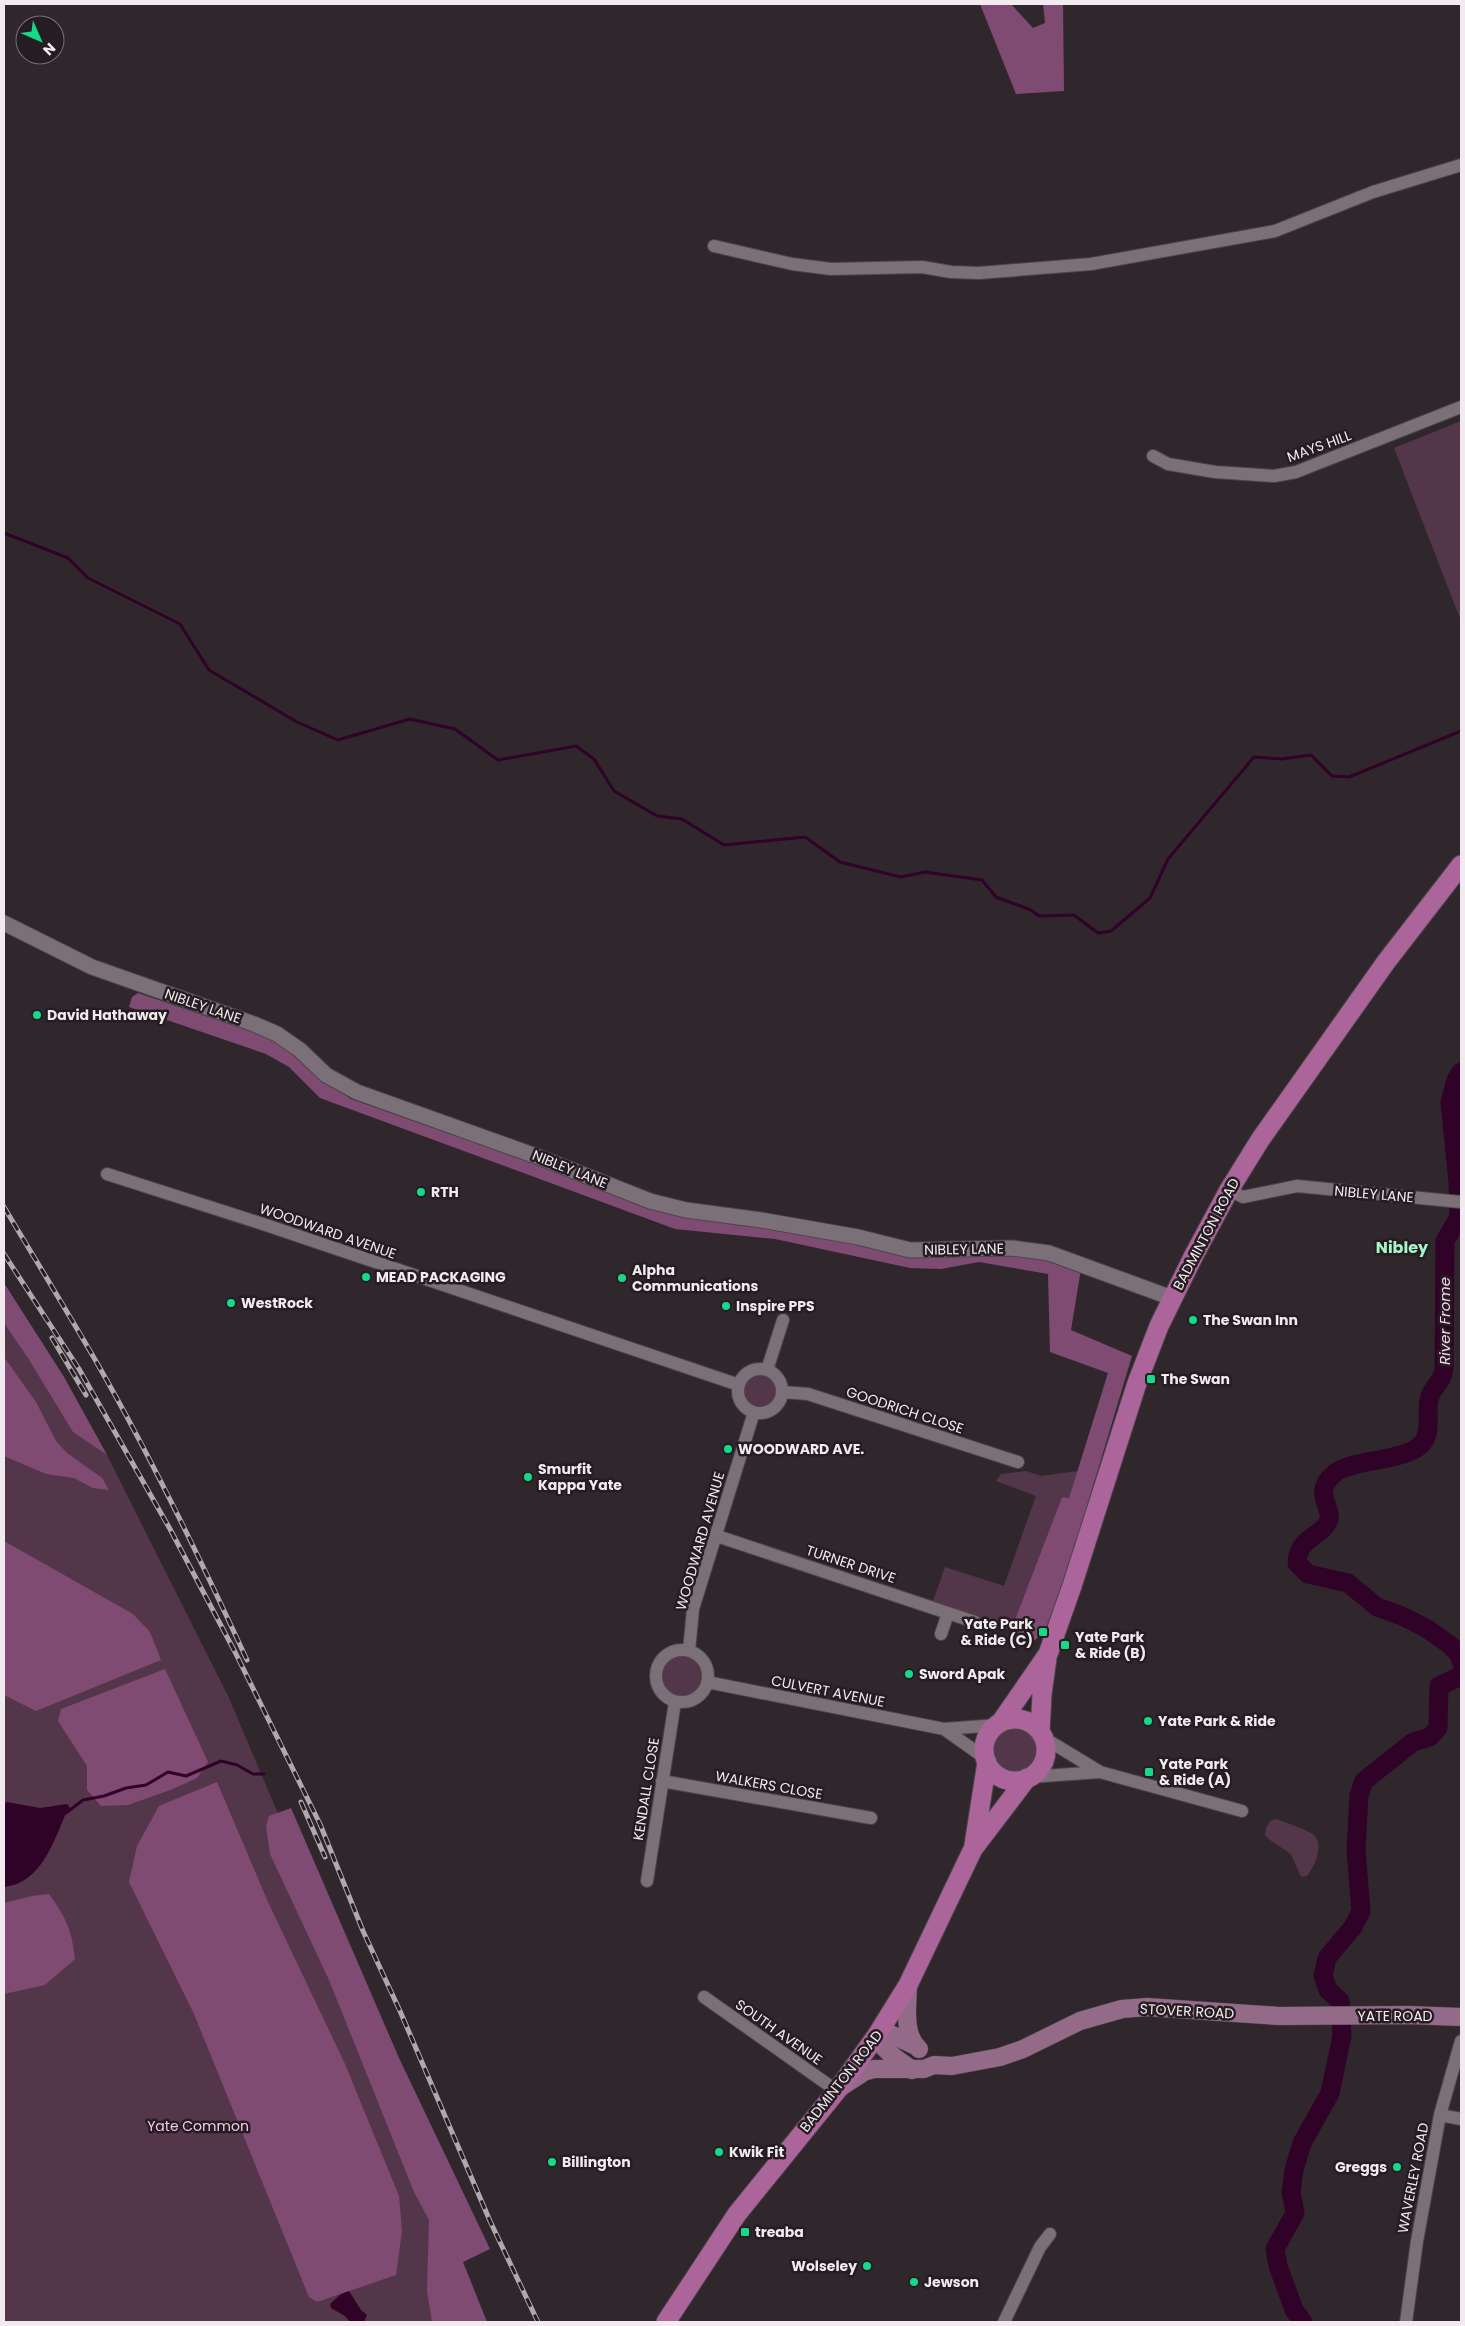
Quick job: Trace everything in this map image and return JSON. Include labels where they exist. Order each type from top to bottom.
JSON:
[{"type":"main road","name":"BADMINTON ROAD","points":[[1042,1735],[1042,1694],[1048,1654],[1072,1586],[1137,1383],[1172,1298],[1229,1190],[1260,1140],[1386,962],[1461,865]]},
{"type":"main road","name":"BADMINTON ROAD","points":[[999,1724],[1048,1654]]},
{"type":"main road","points":[[1008,1720],[1022,1720],[1036,1726],[1042,1735],[1046,1747],[1043,1764],[1028,1777],[1013,1780],[1000,1777],[986,1760],[984,1751],[987,1736],[999,1724],[1008,1720]]},
{"type":"main road","name":"BADMINTON ROAD","points":[[973,1849],[986,1760]]},
{"type":"main road","name":"BADMINTON ROAD","points":[[666,2322],[737,2214],[838,2089],[877,2035],[908,1985],[973,1849],[1028,1777]]},
{"type":"main road","points":[[908,1985],[907,2018],[910,2034],[916,2046],[934,2065]]},
{"type":"main road","name":"STOVER ROAD","points":[[838,2089],[864,2072],[874,2069],[924,2069],[934,2065],[952,2066],[1000,2057],[1024,2049],[1080,2021],[1122,2009],[1147,2007],[1244,2014],[1330,2016]]},
{"type":"main road","name":"YATE ROAD","points":[[1330,2016],[1461,2017]]},
{"type":"main road","points":[[913,2070],[885,2050],[880,2044],[877,2035],[888,2033],[916,2046]]},
{"type":"street","points":[[714,246],[792,264],[831,269],[922,267],[951,272],[979,273],[1091,264],[1275,231],[1373,192],[1461,165]]},
{"type":"street","name":"MAYS HILL","points":[[1153,456],[1168,464],[1215,472],[1274,476],[1296,472],[1461,407]]},
{"type":"street","name":"NIBLEY LANE","points":[[4,923],[92,966],[277,1034],[300,1050],[326,1075],[357,1092],[536,1156],[650,1201],[686,1210],[761,1220],[858,1237],[910,1250],[1012,1248],[1049,1253],[1172,1298]]},
{"type":"street","name":"WOODWARD AVENUE","points":[[107,1174],[266,1225],[739,1385]]},
{"type":"street","name":"NIBLEY LANE","points":[[1229,1190],[1243,1197],[1297,1186],[1461,1202]]},
{"type":"street","points":[[766,1370],[783,1320]]},
{"type":"street","points":[[753,1370],[766,1370],[780,1381],[782,1392],[776,1406],[762,1413],[754,1412],[743,1405],[740,1399],[739,1385],[747,1374],[753,1370]]},
{"type":"street","name":"GOODRICH CLOSE","points":[[782,1392],[808,1394],[1018,1462]]},
{"type":"street","name":"WOODWARD AVENUE","points":[[689,1651],[694,1609],[754,1412]]},
{"type":"street","name":"TURNER DRIVE","points":[[716,1536],[975,1622]]},
{"type":"street","points":[[941,1634],[948,1613]]},
{"type":"street","points":[[675,1651],[689,1651],[700,1657],[706,1666],[708,1682],[699,1696],[688,1702],[675,1702],[662,1695],[656,1684],[656,1672],[663,1658],[675,1651]]},
{"type":"street","name":"CULVERT AVENUE","points":[[708,1682],[944,1729],[999,1724]]},
{"type":"street","name":"KENDALL CLOSE","points":[[647,1881],[675,1702]]},
{"type":"street","name":"CULVERT AVENUE","points":[[944,1729],[986,1760]]},
{"type":"street","points":[[1042,1735],[1100,1772],[1242,1811]]},
{"type":"street","points":[[1028,1777],[1100,1772]]},
{"type":"street","name":"WALKERS CLOSE","points":[[662,1781],[871,1818]]},
{"type":"street","name":"SOUTH AVENUE","points":[[704,1997],[838,2089]]},
{"type":"street","name":"WAVERLEY ROAD","points":[[1406,2322],[1417,2241],[1440,2115],[1461,2041]]},
{"type":"street","points":[[1440,2115],[1461,2120]]},
{"type":"street","points":[[1004,2322],[1040,2247],[1050,2234]]},
{"type":"green space","points":[[1461,421],[1461,621],[1394,448]]},
{"type":"green space","name":"Yate Common","points":[[4,1283],[64,1377],[107,1455],[229,1698],[345,1972],[487,2322],[4,2322]]},
{"type":"green space","points":[[760,1375],[772,1379],[776,1391],[772,1403],[760,1407],[748,1403],[744,1391],[748,1379]]},
{"type":"green space","points":[[1026,1471],[1041,1476],[1078,1471],[1069,1499],[1062,1497],[1011,1630],[975,1622],[931,1607],[945,1567],[1004,1586],[1036,1496],[996,1481],[1001,1474]]},
{"type":"green space","points":[[680,1655],[695,1661],[701,1676],[695,1691],[680,1697],[665,1691],[659,1676],[665,1661]]},
{"type":"green space","points":[[1020,1727],[1032,1733],[1037,1741],[1037,1759],[1032,1767],[1024,1772],[1010,1773],[998,1767],[993,1759],[992,1745],[998,1733],[1006,1728]]},
{"type":"green space","points":[[1277,1819],[1311,1833],[1318,1842],[1318,1854],[1307,1876],[1301,1877],[1291,1854],[1265,1835],[1270,1821]]},
{"type":"shaded area","points":[[980,4],[1011,4],[1033,28],[1045,23],[1043,4],[1063,4],[1064,91],[1016,94]]},
{"type":"shaded area","points":[[138,993],[277,1042],[323,1080],[351,1099],[686,1217],[1059,1259],[1081,1269],[1071,1330],[1132,1356],[1063,1586],[1045,1630],[1031,1644],[1011,1630],[1062,1497],[1069,1498],[1108,1373],[1050,1352],[1048,1274],[979,1262],[941,1269],[910,1268],[775,1239],[675,1229],[320,1098],[289,1067],[266,1054],[129,1007],[132,997]]},
{"type":"shaded area","points":[[4,1283],[64,1377],[107,1455],[73,1432],[28,1358],[4,1323]]},
{"type":"shaded area","points":[[4,1357],[36,1402],[56,1441],[67,1453],[102,1478],[109,1490],[93,1488],[74,1478],[46,1474],[4,1456]]},
{"type":"shaded area","points":[[4,1541],[133,1614],[150,1632],[161,1660],[36,1711],[4,1695]]},
{"type":"shaded area","points":[[165,1669],[208,1762],[197,1778],[173,1789],[128,1805],[101,1806],[87,1790],[87,1766],[58,1721],[61,1709]]},
{"type":"shaded area","points":[[217,1782],[268,1902],[345,2064],[399,2196],[402,2231],[396,2275],[317,2302],[309,2297],[194,2014],[129,1882],[137,1846],[159,1806]]},
{"type":"shaded area","points":[[7,1802],[40,1808],[67,1804],[71,1809],[66,1813],[50,1849],[36,1870],[17,1884],[4,1887],[4,1804]]},
{"type":"shaded area","points":[[291,1808],[399,2058],[490,2249],[463,2262],[487,2322],[432,2322],[427,2291],[429,2220],[414,2192],[329,1980],[270,1854],[266,1826],[269,1816]]},
{"type":"shaded area","points":[[49,1894],[67,1925],[75,1959],[45,1985],[4,1994],[4,1903]]},
{"type":"shaded area","points":[[349,2291],[361,2310],[367,2315],[364,2322],[350,2322],[345,2316],[331,2308],[330,2304],[341,2294]]},
{"type":"waterway","points":[[4,533],[68,558],[88,578],[180,624],[209,670],[297,722],[338,740],[410,719],[455,729],[498,760],[576,746],[594,759],[614,791],[657,816],[682,819],[724,845],[805,837],[840,862],[901,877],[925,872],[982,880],[996,897],[1031,910],[1039,916],[1074,915],[1098,933],[1111,931],[1150,898],[1168,859],[1254,757],[1282,759],[1311,755],[1332,776],[1349,777],[1461,731]]},
{"type":"waterway","name":"River Frome","points":[[1461,1072],[1456,1080],[1450,1102],[1458,1182],[1459,1217],[1445,1241],[1444,1369],[1442,1377],[1430,1396],[1428,1431],[1424,1441],[1417,1448],[1407,1453],[1344,1468],[1328,1480],[1324,1487],[1325,1500],[1329,1511],[1328,1522],[1301,1548],[1297,1563],[1308,1574],[1348,1583],[1377,1607],[1402,1616],[1426,1628],[1450,1645],[1459,1654],[1461,1661]]},
{"type":"waterway","name":"River Frome","points":[[1303,2322],[1294,2310],[1278,2266],[1275,2249],[1295,2213],[1291,2192],[1294,2170],[1302,2143],[1330,2093],[1342,2036],[1340,2001],[1328,1990],[1323,1976],[1327,1958],[1353,1927],[1361,1911],[1356,1850],[1359,1795],[1364,1781],[1413,1742],[1430,1737],[1438,1728],[1439,1686],[1461,1676],[1461,1673]]},
{"type":"waterway","points":[[66,1813],[83,1800],[104,1796],[126,1788],[146,1785],[168,1772],[186,1776],[221,1761],[237,1765],[253,1774],[264,1774]]},
{"type":"railway","points":[[4,1207],[86,1344],[157,1473],[247,1660]]},
{"type":"railway","points":[[4,1254],[79,1369],[170,1529],[235,1652],[320,1824],[363,1931],[400,2011],[490,2221],[538,2322]]},
{"type":"railway","points":[[52,1338],[86,1395]]},
{"type":"railway","points":[[301,1802],[325,1857]]},
{"type":"place","name":"David Hathaway","points":[[37,1015]]},
{"type":"place","name":"RTH","points":[[421,1192]]},
{"type":"place","name":"MEAD PACKAGING","points":[[366,1277]]},
{"type":"place","name":"Alpha Communications","points":[[622,1278]]},
{"type":"place","name":"WestRock","points":[[231,1303]]},
{"type":"place","name":"Inspire PPS","points":[[726,1306]]},
{"type":"place","name":"The Swan Inn","points":[[1193,1320]]},
{"type":"place","name":"The Swan","points":[[1151,1379]]},
{"type":"place","name":"WOODWARD AVE.","points":[[728,1449]]},
{"type":"place","name":"Smurfit Kappa Yate","points":[[528,1477]]},
{"type":"place","name":"Yate Park & Ride (C)","points":[[1043,1632]]},
{"type":"place","name":"Yate Park & Ride (B)","points":[[1065,1645]]},
{"type":"place","name":"Sword Apak","points":[[909,1674]]},
{"type":"place","name":"Yate Park & Ride","points":[[1148,1721]]},
{"type":"place","name":"Yate Park & Ride (A)","points":[[1149,1772]]},
{"type":"place","name":"Kwik Fit","points":[[719,2152]]},
{"type":"place","name":"Billington","points":[[552,2162]]},
{"type":"place","name":"Greggs","points":[[1397,2167]]},
{"type":"place","name":"treaba","points":[[745,2232]]},
{"type":"place","name":"Wolseley","points":[[867,2266]]},
{"type":"place","name":"Jewson","points":[[914,2282]]},
{"type":"district","name":"Nibley","points":[[1402,1247]]}]
